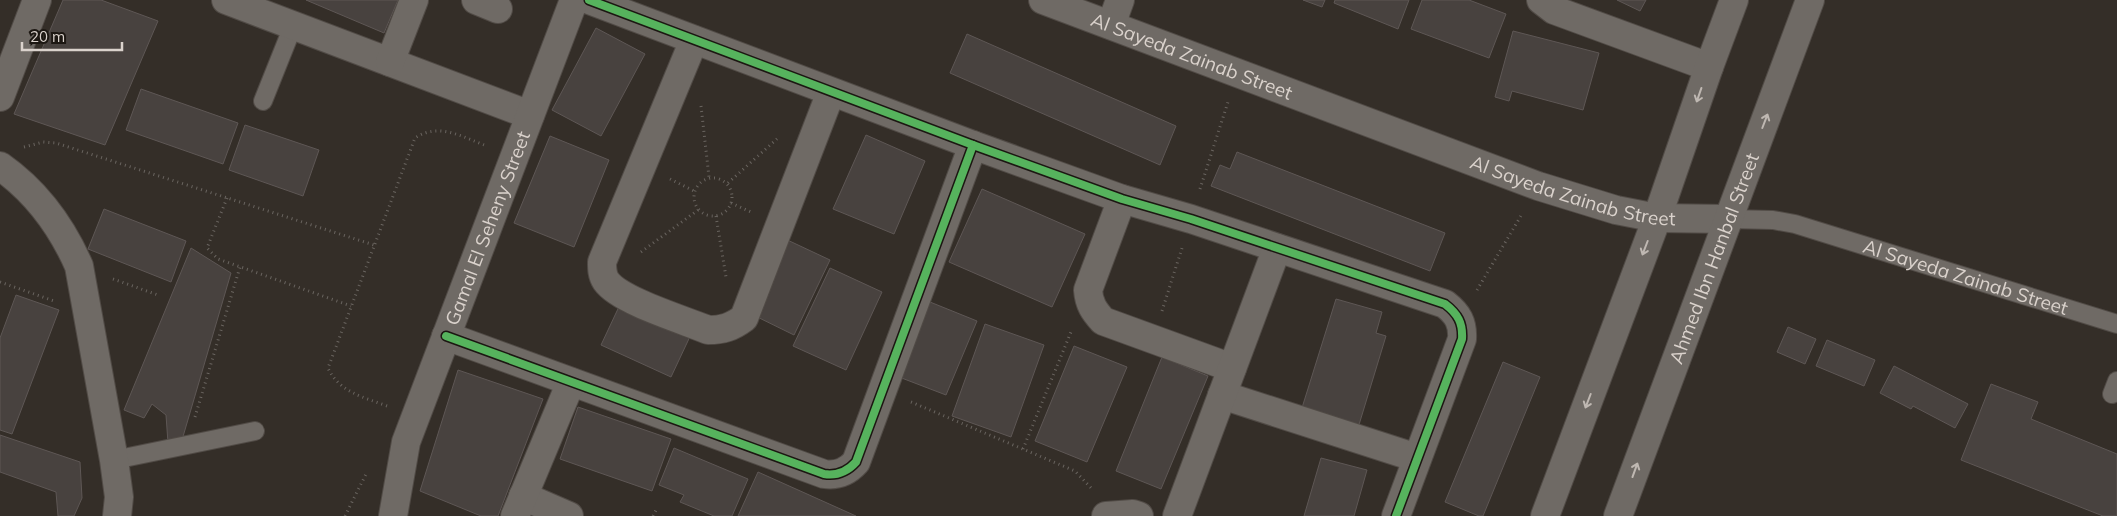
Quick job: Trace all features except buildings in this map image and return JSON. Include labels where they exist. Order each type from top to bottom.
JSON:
[{"type":"street","points":[[0,97],[37,0]]},
{"type":"street","points":[[226,0],[530,115]]},
{"type":"street","points":[[390,62],[414,0]]},
{"type":"street","name":"Gamal El Seheny Street","points":[[393,516],[406,442],[574,0]]},
{"type":"street","points":[[589,0],[831,92],[1122,199],[1191,219],[1446,304],[1460,319],[1463,329],[1462,339],[1396,516]]},
{"type":"street","name":"Al Sayeda Zainab Street","points":[[1043,0],[1538,186],[1616,210],[1657,218],[1728,219]]},
{"type":"street","points":[[1111,25],[1120,0]]},
{"type":"street","points":[[1541,0],[1554,10],[1709,67]]},
{"type":"street","points":[[1545,516],[1657,218],[1734,0]]},
{"type":"street","name":"Ahmed Ibn Hanbal Street","points":[[1618,516],[1810,0]]},
{"type":"street","points":[[694,40],[602,262],[602,271],[604,279],[624,296],[708,330],[721,330],[733,326],[744,318],[831,92]]},
{"type":"street","points":[[446,336],[824,474],[832,475],[850,469],[856,462],[973,145]]},
{"type":"street","points":[[9,158],[68,240],[79,266],[114,460],[119,497],[117,516]]},
{"type":"street","points":[[1122,199],[1088,290],[1089,302],[1095,313],[1103,321],[1232,368]]},
{"type":"street","points":[[1176,516],[1277,248]]},
{"type":"street","points":[[570,516],[519,506],[571,382]]},
{"type":"street","points":[[1222,395],[1417,458]]},
{"type":"street","points":[[1106,516],[1133,514],[1139,516]]},
{"type":"lane","points":[[263,101],[293,26]]},
{"type":"lane","name":"Al Sayeda Zainab Street","points":[[1728,219],[1773,220],[1795,224],[2117,324]]},
{"type":"lane","points":[[114,460],[255,431]]},
{"type":"path","points":[[416,416],[350,392],[332,378],[328,368],[374,245],[415,138],[424,132],[445,130],[514,157]]},
{"type":"path","points":[[9,158],[30,144],[56,143],[374,245]]},
{"type":"path","points":[[709,177],[719,178],[728,183],[732,193],[732,203],[726,212],[716,216],[706,215],[698,210],[693,200],[694,190],[700,182],[709,177]]},
{"type":"path","points":[[1460,319],[1538,186]]},
{"type":"path","points":[[228,198],[207,248],[218,259],[351,306]]},
{"type":"path","points":[[604,279],[698,210]]},
{"type":"path","points":[[716,216],[726,280]]},
{"type":"path","points":[[79,266],[158,295]]},
{"type":"path","points":[[186,445],[240,267]]},
{"type":"path","points":[[0,282],[88,313]]},
{"type":"path","points":[[1023,449],[1088,290]]},
{"type":"path","points":[[883,390],[1075,471],[1094,491]]},
{"type":"path","points":[[653,516],[656,510]]},
{"type":"cycle path","points":[[589,0],[973,145],[1122,199],[1191,219],[1445,304],[1459,319],[1462,328],[1462,339],[1396,516]]},
{"type":"cycle path","points":[[446,336],[824,474],[842,473],[856,462],[973,145]]}]
